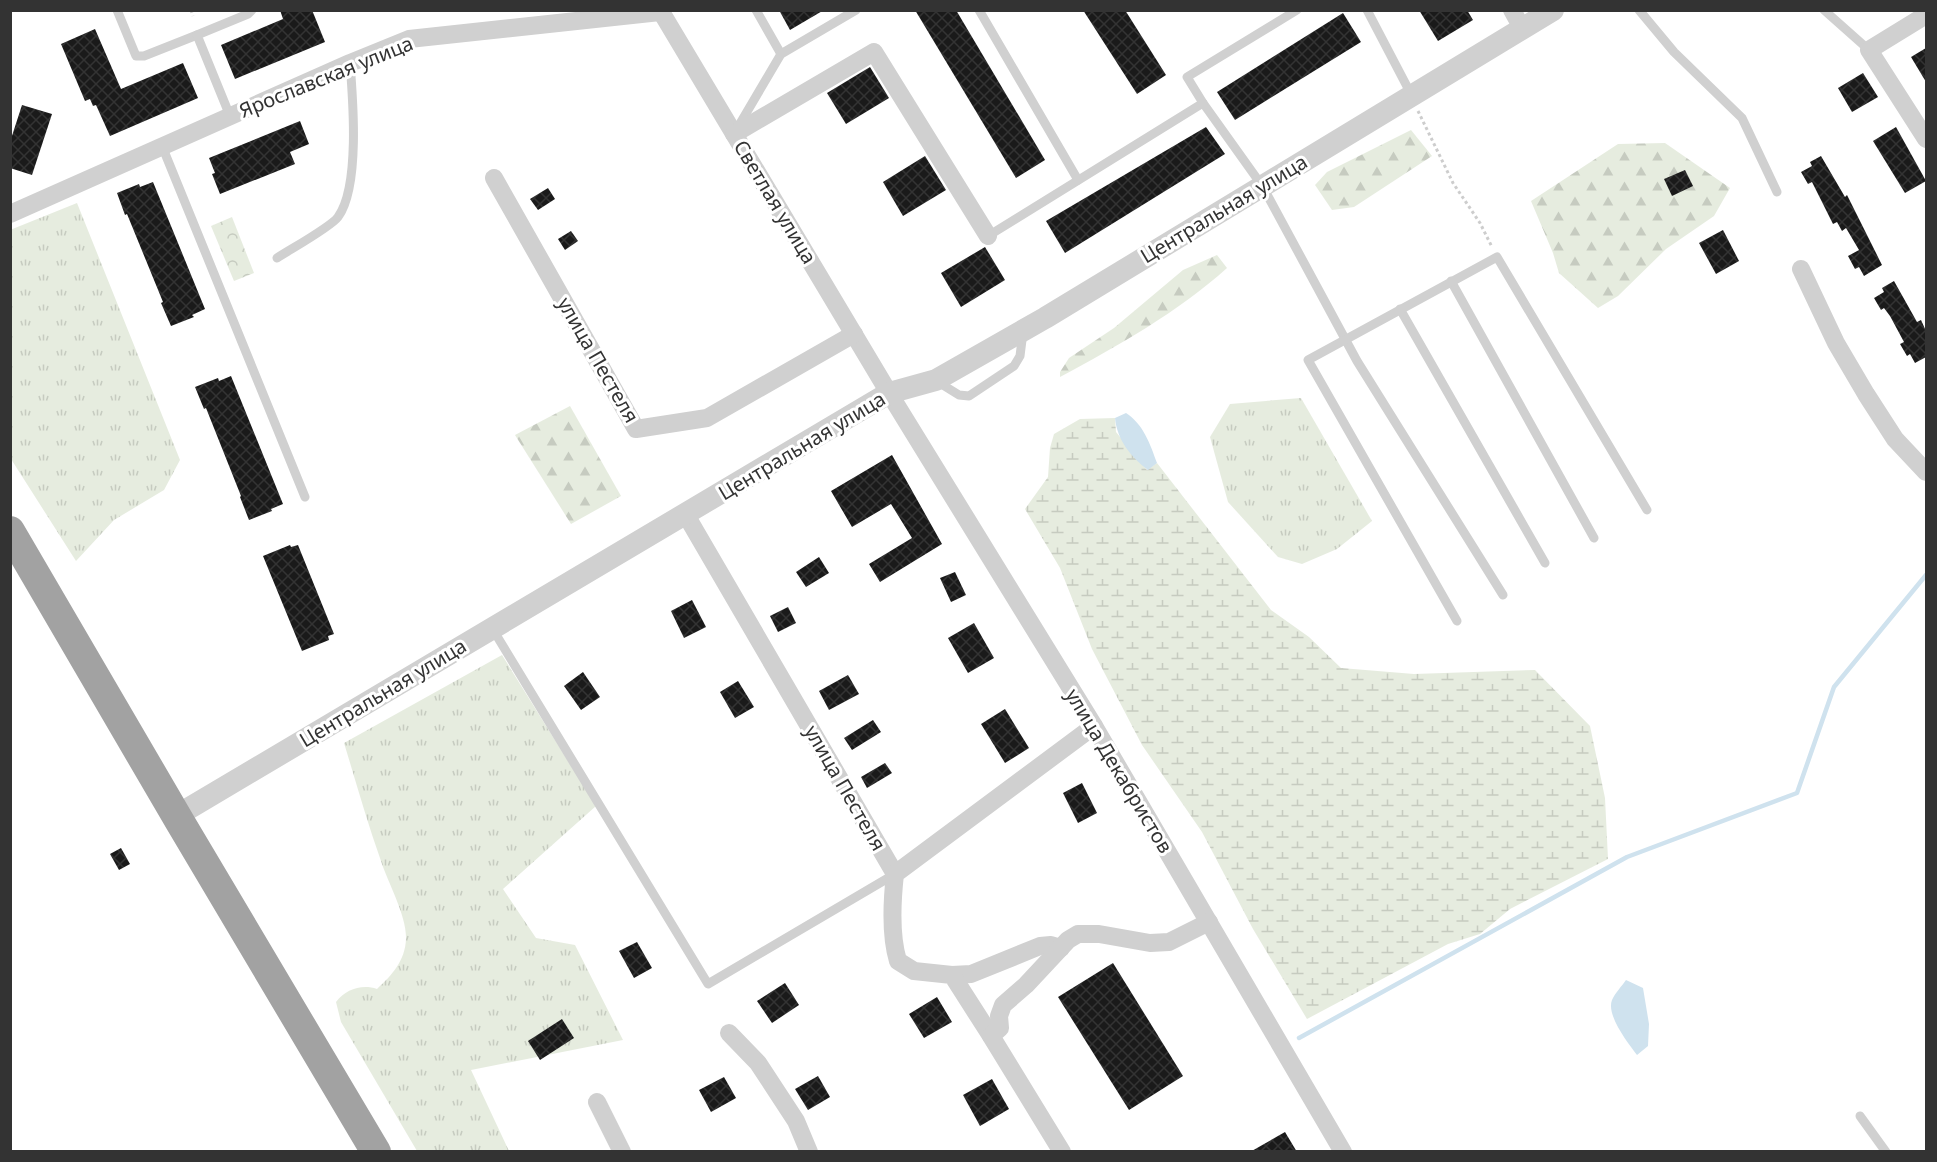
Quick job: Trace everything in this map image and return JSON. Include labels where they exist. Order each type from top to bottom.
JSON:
[{"type":"highway","points":[[10,531],[376,1152]]},
{"type":"street","name":"Центральная улица","points":[[176,816],[889,393],[936,380],[1023,330],[1412,96],[1517,19],[1553,10]]},
{"type":"street","name":"Ярославская улица","points":[[10,214],[387,47],[417,38],[660,11]]},
{"type":"street","name":"Светлая улица","points":[[660,11],[889,393]]},
{"type":"street","points":[[1926,15],[1869,50],[1926,139]]},
{"type":"street","points":[[734,134],[874,52],[988,236]]},
{"type":"street","name":"улица Пестеля","points":[[494,177],[636,429],[707,418],[854,334]]},
{"type":"street","points":[[1801,269],[1836,343],[1866,394],[1895,439],[1926,472]]},
{"type":"street","name":"улица Декабристов","points":[[889,393],[1094,726],[1344,1152]]},
{"type":"street","name":"улица Пестеля","points":[[686,515],[895,874]]},
{"type":"street","points":[[1061,948],[1052,945],[1040,946],[971,974],[952,975],[914,971],[898,961],[895,951],[895,874],[1094,726]]},
{"type":"street","points":[[991,1036],[1000,1029],[999,1016],[1003,1005],[1026,985],[1068,940],[1078,934],[1100,933],[1150,943],[1169,942],[1209,922]]},
{"type":"street","points":[[952,975],[1062,1152]]},
{"type":"street","points":[[729,1033],[758,1063],[796,1121],[809,1152]]},
{"type":"street","points":[[597,1102],[622,1152]]},
{"type":"lane","points":[[117,10],[136,56],[144,56],[197,35],[248,14],[252,10]]},
{"type":"lane","points":[[756,10],[781,54]]},
{"type":"lane","points":[[734,134],[781,54],[856,10]]},
{"type":"lane","points":[[979,10],[1078,180]]},
{"type":"lane","points":[[1297,10],[1187,77],[1263,187],[1344,339],[1503,595]]},
{"type":"lane","points":[[1367,10],[1412,96]]},
{"type":"lane","points":[[1639,10],[1674,52],[1742,118],[1777,192]]},
{"type":"lane","points":[[1824,10],[1869,50]]},
{"type":"lane","points":[[197,35],[230,116]]},
{"type":"lane","points":[[277,258],[337,219],[347,201],[354,114],[350,63]]},
{"type":"lane","points":[[988,236],[1203,103]]},
{"type":"lane","points":[[162,146],[305,497]]},
{"type":"lane","points":[[1457,621],[1308,360],[1497,257],[1647,510]]},
{"type":"lane","points":[[1451,282],[1594,538]]},
{"type":"lane","points":[[1400,309],[1545,563]]},
{"type":"lane","points":[[492,627],[708,984],[895,874]]},
{"type":"lane","points":[[1860,1116],[1886,1152]]},
{"type":"path","points":[[191,10],[193,16]]},
{"type":"path","points":[[1412,96],[1453,183],[1480,224],[1497,257]]},
{"type":"green space","points":[[1411,130],[1432,156],[1354,207],[1332,210],[1315,185],[1327,172]]},
{"type":"green space","points":[[1665,143],[1730,188],[1714,216],[1666,249],[1618,296],[1598,308],[1559,273],[1531,201],[1618,144]]},
{"type":"green space","points":[[77,203],[180,460],[164,490],[114,520],[76,561],[11,459],[10,230]]},
{"type":"green space","points":[[232,217],[254,273],[234,281],[211,226]]},
{"type":"green space","points":[[1217,255],[1227,268],[1208,284],[1147,327],[1060,377],[1060,372],[1069,358],[1114,328],[1183,270]]},
{"type":"green space","points":[[1301,398],[1372,521],[1337,549],[1302,564],[1278,557],[1228,502],[1210,437],[1230,404]]},
{"type":"green space","points":[[570,406],[621,496],[571,524],[515,435]]},
{"type":"green space","points":[[1115,418],[1116,432],[1147,470],[1157,463],[1271,610],[1309,637],[1341,668],[1414,674],[1535,670],[1590,726],[1605,798],[1608,859],[1510,909],[1480,934],[1448,944],[1307,1019],[1253,929],[1202,832],[1142,745],[1092,649],[1060,568],[1025,509],[1048,477],[1050,448],[1054,434],[1080,419]]},
{"type":"green space","points":[[502,655],[596,806],[503,889],[536,938],[575,945],[623,1040],[471,1070],[509,1151],[417,1151],[341,1022],[336,1002],[355,989],[366,987],[377,989],[397,967],[406,939],[404,920],[384,870],[344,743]]},
{"type":"water","points":[[1126,413],[1142,429],[1152,449],[1157,463],[1148,470],[1131,454],[1119,434],[1115,418]]},
{"type":"water","points":[[1626,980],[1643,988],[1649,1024],[1648,1046],[1637,1055],[1619,1029],[1612,1013],[1613,997]]},
{"type":"building","points":[[280,10],[312,10],[325,42],[235,79],[221,45],[283,19]]},
{"type":"building","points":[[779,10],[824,10],[790,30]]},
{"type":"building","points":[[915,10],[956,10],[1045,160],[1016,178]]},
{"type":"building","points":[[1083,10],[1125,10],[1166,75],[1137,94]]},
{"type":"building","points":[[1419,10],[1467,10],[1473,20],[1438,41]]},
{"type":"building","points":[[1343,13],[1361,42],[1235,120],[1217,92]]},
{"type":"building","points":[[95,29],[121,89],[183,63],[198,98],[110,136],[96,105],[93,106],[90,99],[85,101],[61,44]]},
{"type":"building","points":[[1926,48],[1926,82],[1911,57]]},
{"type":"building","points":[[870,67],[889,98],[846,124],[827,93]]},
{"type":"building","points":[[1863,73],[1878,97],[1852,112],[1838,88]]},
{"type":"building","points":[[22,105],[52,114],[32,175],[10,168],[10,142]]},
{"type":"building","points":[[300,121],[309,144],[290,152],[295,164],[220,194],[212,174],[215,173],[209,158]]},
{"type":"building","points":[[1206,127],[1225,154],[1065,253],[1046,221]]},
{"type":"building","points":[[1896,127],[1926,181],[1905,193],[1873,141]]},
{"type":"building","points":[[925,156],[946,190],[903,216],[883,182]]},
{"type":"building","points":[[1821,156],[1845,197],[1847,195],[1882,265],[1864,276],[1859,267],[1855,269],[1848,256],[1859,250],[1846,228],[1842,231],[1837,222],[1833,224],[1812,182],[1808,184],[1801,172],[1812,166],[1810,162]]},
{"type":"building","points":[[1685,170],[1693,186],[1672,196],[1664,179]]},
{"type":"building","points":[[153,182],[205,309],[192,315],[194,317],[171,326],[117,193],[139,184],[140,187]]},
{"type":"building","points":[[548,188],[555,199],[538,210],[530,199]]},
{"type":"building","points":[[1723,230],[1739,261],[1716,274],[1699,243]]},
{"type":"building","points":[[571,231],[578,241],[565,250],[558,239]]},
{"type":"building","points":[[985,247],[1005,280],[961,307],[941,273]]},
{"type":"building","points":[[1894,281],[1917,322],[1921,320],[1926,331],[1926,357],[1915,363],[1910,354],[1907,356],[1900,344],[1904,342],[1890,316],[1884,308],[1881,310],[1874,298],[1884,292],[1882,288]]},
{"type":"building","points":[[231,376],[283,504],[249,520],[206,408],[204,409],[195,387],[218,378],[219,381]]},
{"type":"building","points":[[892,455],[942,544],[880,582],[869,564],[912,538],[891,504],[852,527],[831,491]]},
{"type":"building","points":[[290,545],[291,547],[298,545],[334,634],[328,636],[329,640],[302,651],[263,556]]},
{"type":"building","points":[[819,557],[829,573],[806,587],[796,572]]},
{"type":"building","points":[[955,572],[966,595],[951,602],[940,578]]},
{"type":"building","points":[[692,600],[706,627],[684,638],[671,611]]},
{"type":"building","points":[[788,607],[796,623],[778,632],[770,616]]},
{"type":"building","points":[[974,623],[994,658],[968,673],[948,638]]},
{"type":"building","points":[[583,672],[600,697],[581,710],[564,686]]},
{"type":"building","points":[[848,675],[859,694],[829,710],[819,691]]},
{"type":"building","points":[[738,681],[754,707],[735,718],[720,692]]},
{"type":"building","points":[[1005,709],[1029,748],[1005,763],[981,724]]},
{"type":"building","points":[[873,720],[881,732],[852,750],[844,738]]},
{"type":"building","points":[[885,763],[892,773],[867,788],[861,777]]},
{"type":"building","points":[[1082,783],[1097,813],[1078,823],[1063,793]]},
{"type":"building","points":[[121,848],[130,864],[119,870],[110,854]]},
{"type":"building","points":[[637,942],[652,968],[634,978],[619,951]]},
{"type":"building","points":[[1113,963],[1183,1076],[1129,1110],[1058,997]]},
{"type":"building","points":[[785,983],[799,1005],[772,1023],[757,1001]]},
{"type":"building","points":[[937,997],[952,1022],[924,1038],[909,1014]]},
{"type":"building","points":[[562,1019],[574,1038],[540,1060],[528,1041]]},
{"type":"building","points":[[818,1076],[830,1097],[808,1110],[795,1089]]},
{"type":"building","points":[[724,1077],[736,1098],[711,1112],[699,1090]]},
{"type":"building","points":[[992,1079],[1009,1109],[980,1126],[963,1095]]},
{"type":"building","points":[[1285,1132],[1297,1152],[1250,1152]]},
{"type":"waterway","points":[[1299,1038],[1627,857],[1797,793],[1834,687],[1926,575]]}]
